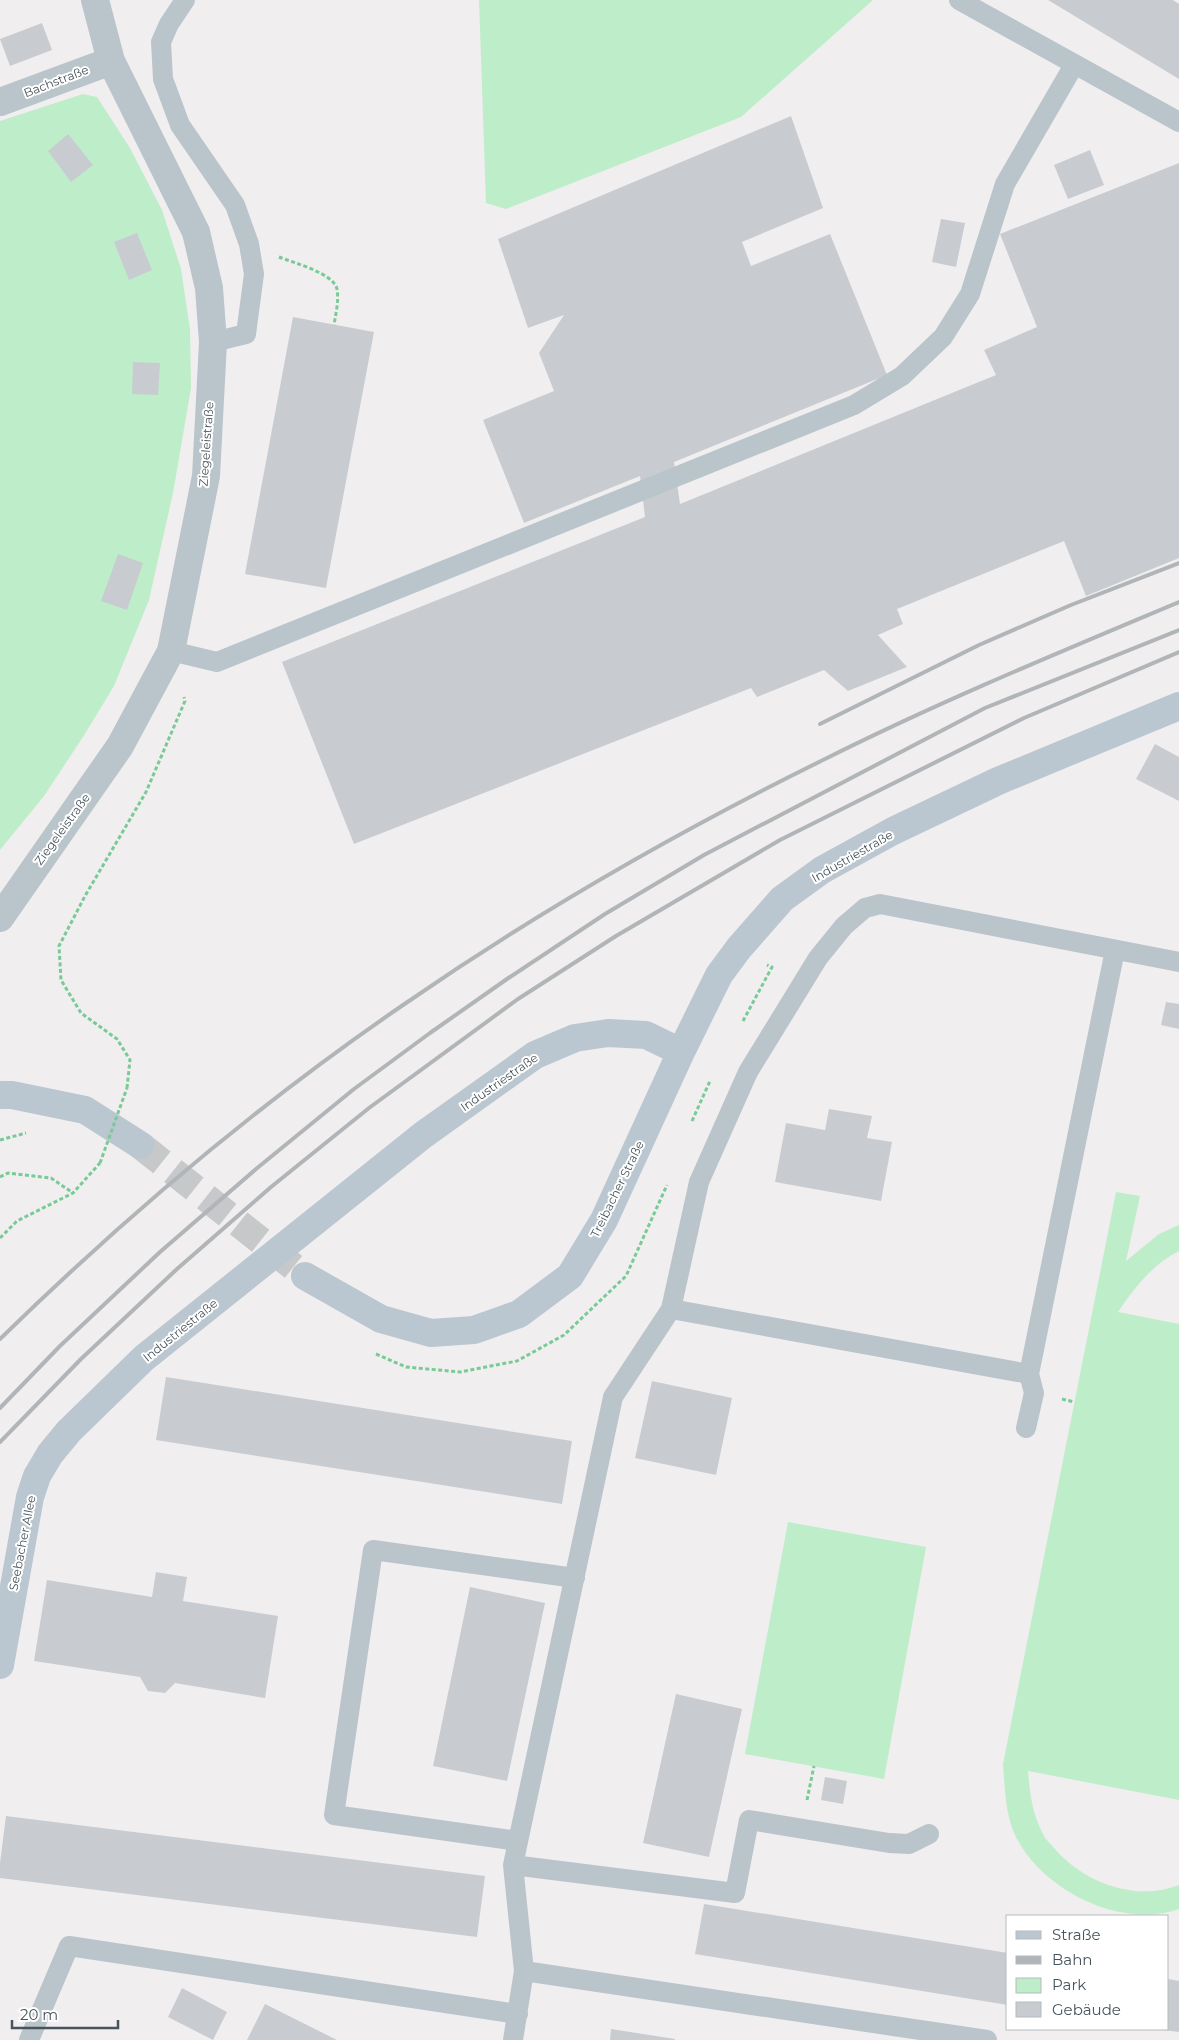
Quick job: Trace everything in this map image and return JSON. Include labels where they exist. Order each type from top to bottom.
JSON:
[{"type":"street","name":"Ziegeleistraße","points":[[0,918],[120,746],[171,651],[206,476],[213,342],[210,288],[196,232],[111,60],[99,2]]},
{"type":"street","name":"Bachstraße","points":[[0,102],[111,60]]},
{"type":"street","name":"Industriestraße","points":[[69,1431],[144,1358],[423,1135],[535,1055],[575,1038],[608,1033],[646,1035],[681,1052],[719,975],[739,948],[782,899],[822,870],[893,832],[998,781],[1179,706]]},
{"type":"street","name":"Treibacher Straße","points":[[305,1276],[381,1319],[432,1333],[474,1330],[519,1314],[570,1276],[604,1220],[681,1052]]},
{"type":"street","points":[[0,1095],[85,1110],[140,1145]]},
{"type":"street","name":"Seebacher Allee","points":[[0,1665],[30,1497],[38,1476],[50,1454],[69,1431]]},
{"type":"lane","points":[[185,0],[169,24],[161,42],[163,79],[180,125],[235,205],[249,244],[254,274],[246,334],[213,342]]},
{"type":"lane","points":[[959,0],[1179,122]]},
{"type":"lane","points":[[171,651],[217,662],[854,405],[902,376],[943,336],[970,294],[1006,184],[1074,65]]},
{"type":"lane","points":[[513,2040],[524,1970],[513,1865],[613,1397],[671,1308],[699,1182],[748,1072],[818,958],[844,926],[865,908],[880,904],[1179,962]]},
{"type":"lane","points":[[1026,1428],[1034,1393],[1029,1374],[1115,950]]},
{"type":"lane","points":[[671,1308],[1029,1374]]},
{"type":"lane","points":[[518,1841],[334,1814],[373,1550],[575,1578]]},
{"type":"lane","points":[[513,1865],[735,1893],[749,1820],[889,1843],[909,1844],[929,1834]]},
{"type":"lane","points":[[29,2040],[70,1946],[518,2014]]},
{"type":"lane","points":[[524,1970],[987,2040]]},
{"type":"path","points":[[249,244],[325,275],[335,283],[338,304],[334,325]]},
{"type":"path","points":[[0,1238],[17,1221],[73,1193],[100,1162],[127,1088],[130,1060],[116,1040],[81,1013],[61,980],[59,946],[85,896],[146,792],[185,701],[171,651]]},
{"type":"path","points":[[0,1177],[8,1173],[51,1178],[73,1193]]},
{"type":"path","points":[[802,1829],[814,1766]]},
{"type":"green space","points":[[479,0],[873,0],[741,117],[506,209],[486,203]]},
{"type":"green space","points":[[83,94],[97,97],[130,148],[162,210],[181,269],[190,329],[191,388],[173,493],[149,600],[114,686],[44,796],[0,850],[0,121]]},
{"type":"green space","points":[[1116,1192],[1140,1196],[1126,1261],[1159,1234],[1179,1225],[1179,1251],[1160,1263],[1145,1277],[1118,1312],[1179,1324],[1179,1800],[1028,1771],[1034,1811],[1039,1826],[1044,1836],[1067,1861],[1096,1880],[1129,1890],[1163,1890],[1179,1885],[1179,1909],[1156,1914],[1133,1914],[1108,1909],[1085,1900],[1063,1888],[1043,1873],[1027,1855],[1012,1827],[1006,1800],[1003,1764]]},
{"type":"green space","points":[[788,1522],[926,1547],[884,1779],[745,1754]]},
{"type":"building","points":[[1048,0],[1173,0],[1179,4],[1179,79]]},
{"type":"building","points":[[42,23],[52,50],[10,66],[0,39]]},
{"type":"building","points":[[791,116],[823,208],[742,242],[751,266],[830,234],[887,375],[674,462],[680,504],[996,375],[984,350],[1037,327],[1000,234],[1179,163],[1179,558],[1086,596],[1064,541],[897,609],[903,624],[878,635],[907,667],[848,691],[824,670],[757,697],[751,688],[354,844],[282,662],[645,517],[640,476],[524,523],[483,420],[554,391],[539,353],[564,315],[528,328],[498,239]]},
{"type":"building","points":[[68,134],[93,165],[71,182],[48,151]]},
{"type":"building","points":[[1090,150],[1104,185],[1068,199],[1054,165]]},
{"type":"building","points":[[941,219],[965,223],[956,267],[932,262]]},
{"type":"building","points":[[137,233],[152,270],[129,280],[114,242]]},
{"type":"building","points":[[293,317],[374,332],[326,588],[245,574]]},
{"type":"building","points":[[133,362],[160,363],[158,395],[132,394]]},
{"type":"building","points":[[118,554],[143,563],[127,610],[101,601]]},
{"type":"building","points":[[1155,744],[1179,757],[1179,801],[1136,779]]},
{"type":"building","points":[[1166,1002],[1179,1004],[1179,1029],[1161,1025]]},
{"type":"building","points":[[829,1109],[872,1116],[867,1138],[892,1142],[881,1201],[775,1182],[786,1123],[825,1130]]},
{"type":"building","points":[[166,1377],[572,1441],[562,1504],[156,1440]]},
{"type":"building","points":[[652,1381],[732,1398],[716,1475],[635,1458]]},
{"type":"building","points":[[156,1572],[187,1577],[183,1601],[278,1616],[265,1698],[175,1683],[165,1693],[148,1691],[140,1677],[34,1661],[47,1580],[152,1597]]},
{"type":"building","points":[[470,1587],[545,1603],[507,1781],[433,1766]]},
{"type":"building","points":[[676,1694],[742,1709],[709,1857],[643,1843]]},
{"type":"building","points":[[825,1777],[847,1781],[843,1804],[821,1800]]},
{"type":"building","points":[[6,1816],[485,1876],[477,1937],[0,1878]]},
{"type":"building","points":[[704,1904],[1006,1953],[1006,2005],[695,1954]]},
{"type":"building","points":[[1169,1979],[1179,1981],[1179,2032],[1162,2030],[1169,2030]]},
{"type":"building","points":[[182,1988],[227,2012],[213,2040],[168,2017]]},
{"type":"building","points":[[265,2004],[337,2040],[247,2040]]},
{"type":"building","points":[[611,2029],[675,2039],[675,2040],[610,2040]]},
{"type":"tunnel","points":[[140,1145],[305,1276]]},
{"type":"railway","points":[[820,724],[979,645],[1071,605],[1179,563]]},
{"type":"railway","points":[[0,1339],[96,1249],[247,1120],[352,1041],[507,936],[664,843],[825,759],[957,697],[1179,602]]},
{"type":"railway","points":[[0,1408],[60,1346],[160,1252],[256,1169],[354,1089],[430,1033],[605,914],[704,855],[985,708],[1179,630]]},
{"type":"railway","points":[[0,1442],[81,1359],[177,1269],[271,1187],[369,1108],[518,999],[616,936],[780,840],[1024,718],[1179,652]]}]
